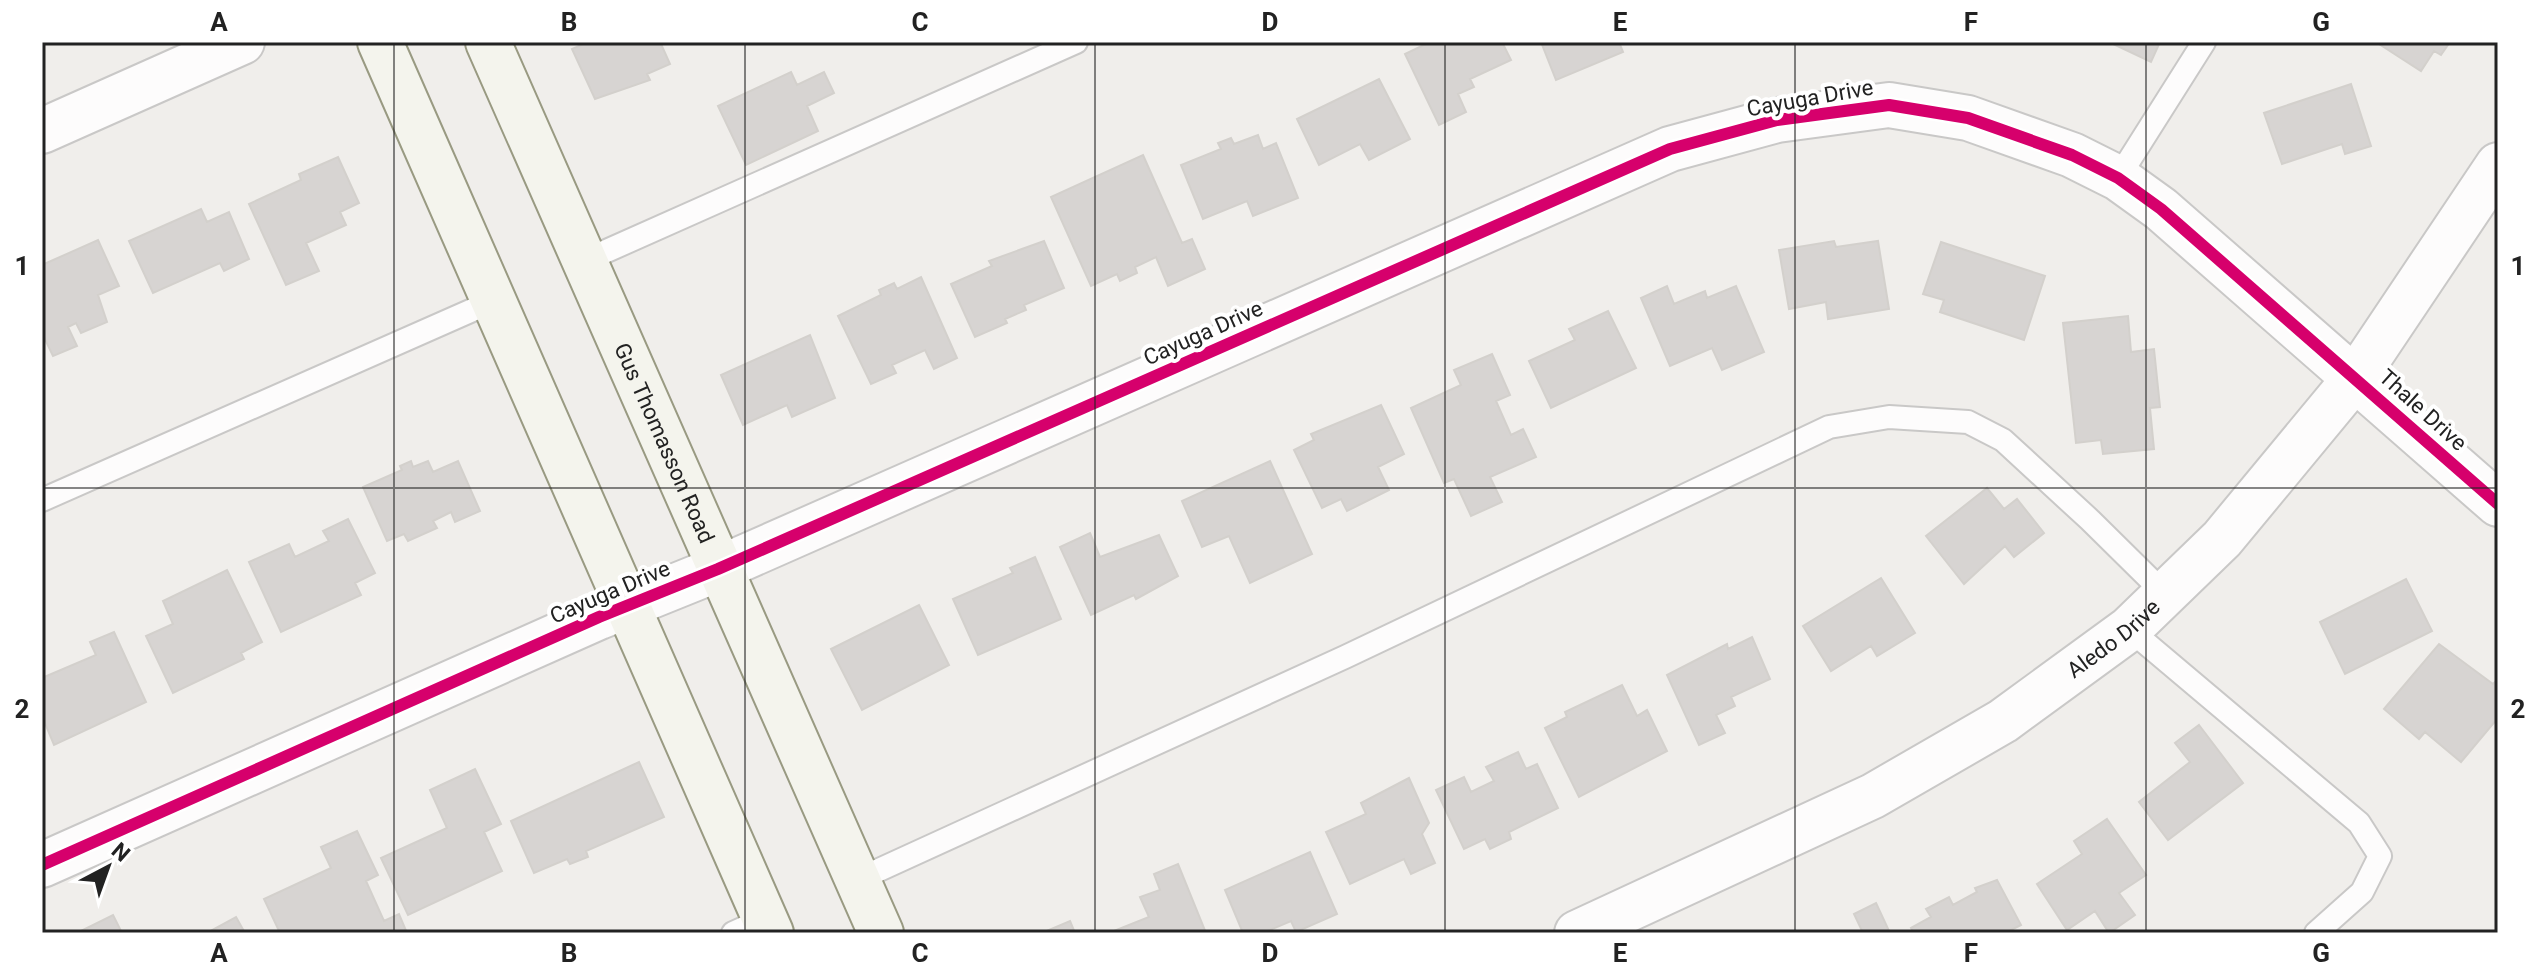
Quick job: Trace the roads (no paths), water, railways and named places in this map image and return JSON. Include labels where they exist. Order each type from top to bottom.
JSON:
[{"type":"main road","points":[[380,42],[625,605],[756,928]]},
{"type":"main road","name":"Gus Thomasson Road","points":[[488,42],[881,933]]},
{"type":"street","points":[[42,131],[242,42]]},
{"type":"street","name":"Cayuga Drive","points":[[42,865],[625,605],[718,569],[1670,149],[1777,120],[1889,105],[1968,118],[2072,155],[2118,178],[2161,209],[2356,377]]},
{"type":"street","name":"Aledo Drive","points":[[1577,933],[1873,796],[2003,721],[2129,629],[2222,539],[2356,377],[2498,165]]},
{"type":"street","name":"Thale Drive","points":[[2356,377],[2498,504]]},
{"type":"lane","points":[[584,261],[1076,42]]},
{"type":"lane","points":[[2118,178],[2204,42]]},
{"type":"lane","points":[[42,500],[493,301]]},
{"type":"lane","points":[[857,880],[1345,657],[1829,427],[1889,417],[1968,422],[2003,440],[2165,594]]},
{"type":"lane","points":[[2129,629],[2359,823],[2380,856],[2362,892],[2316,933]]}]
